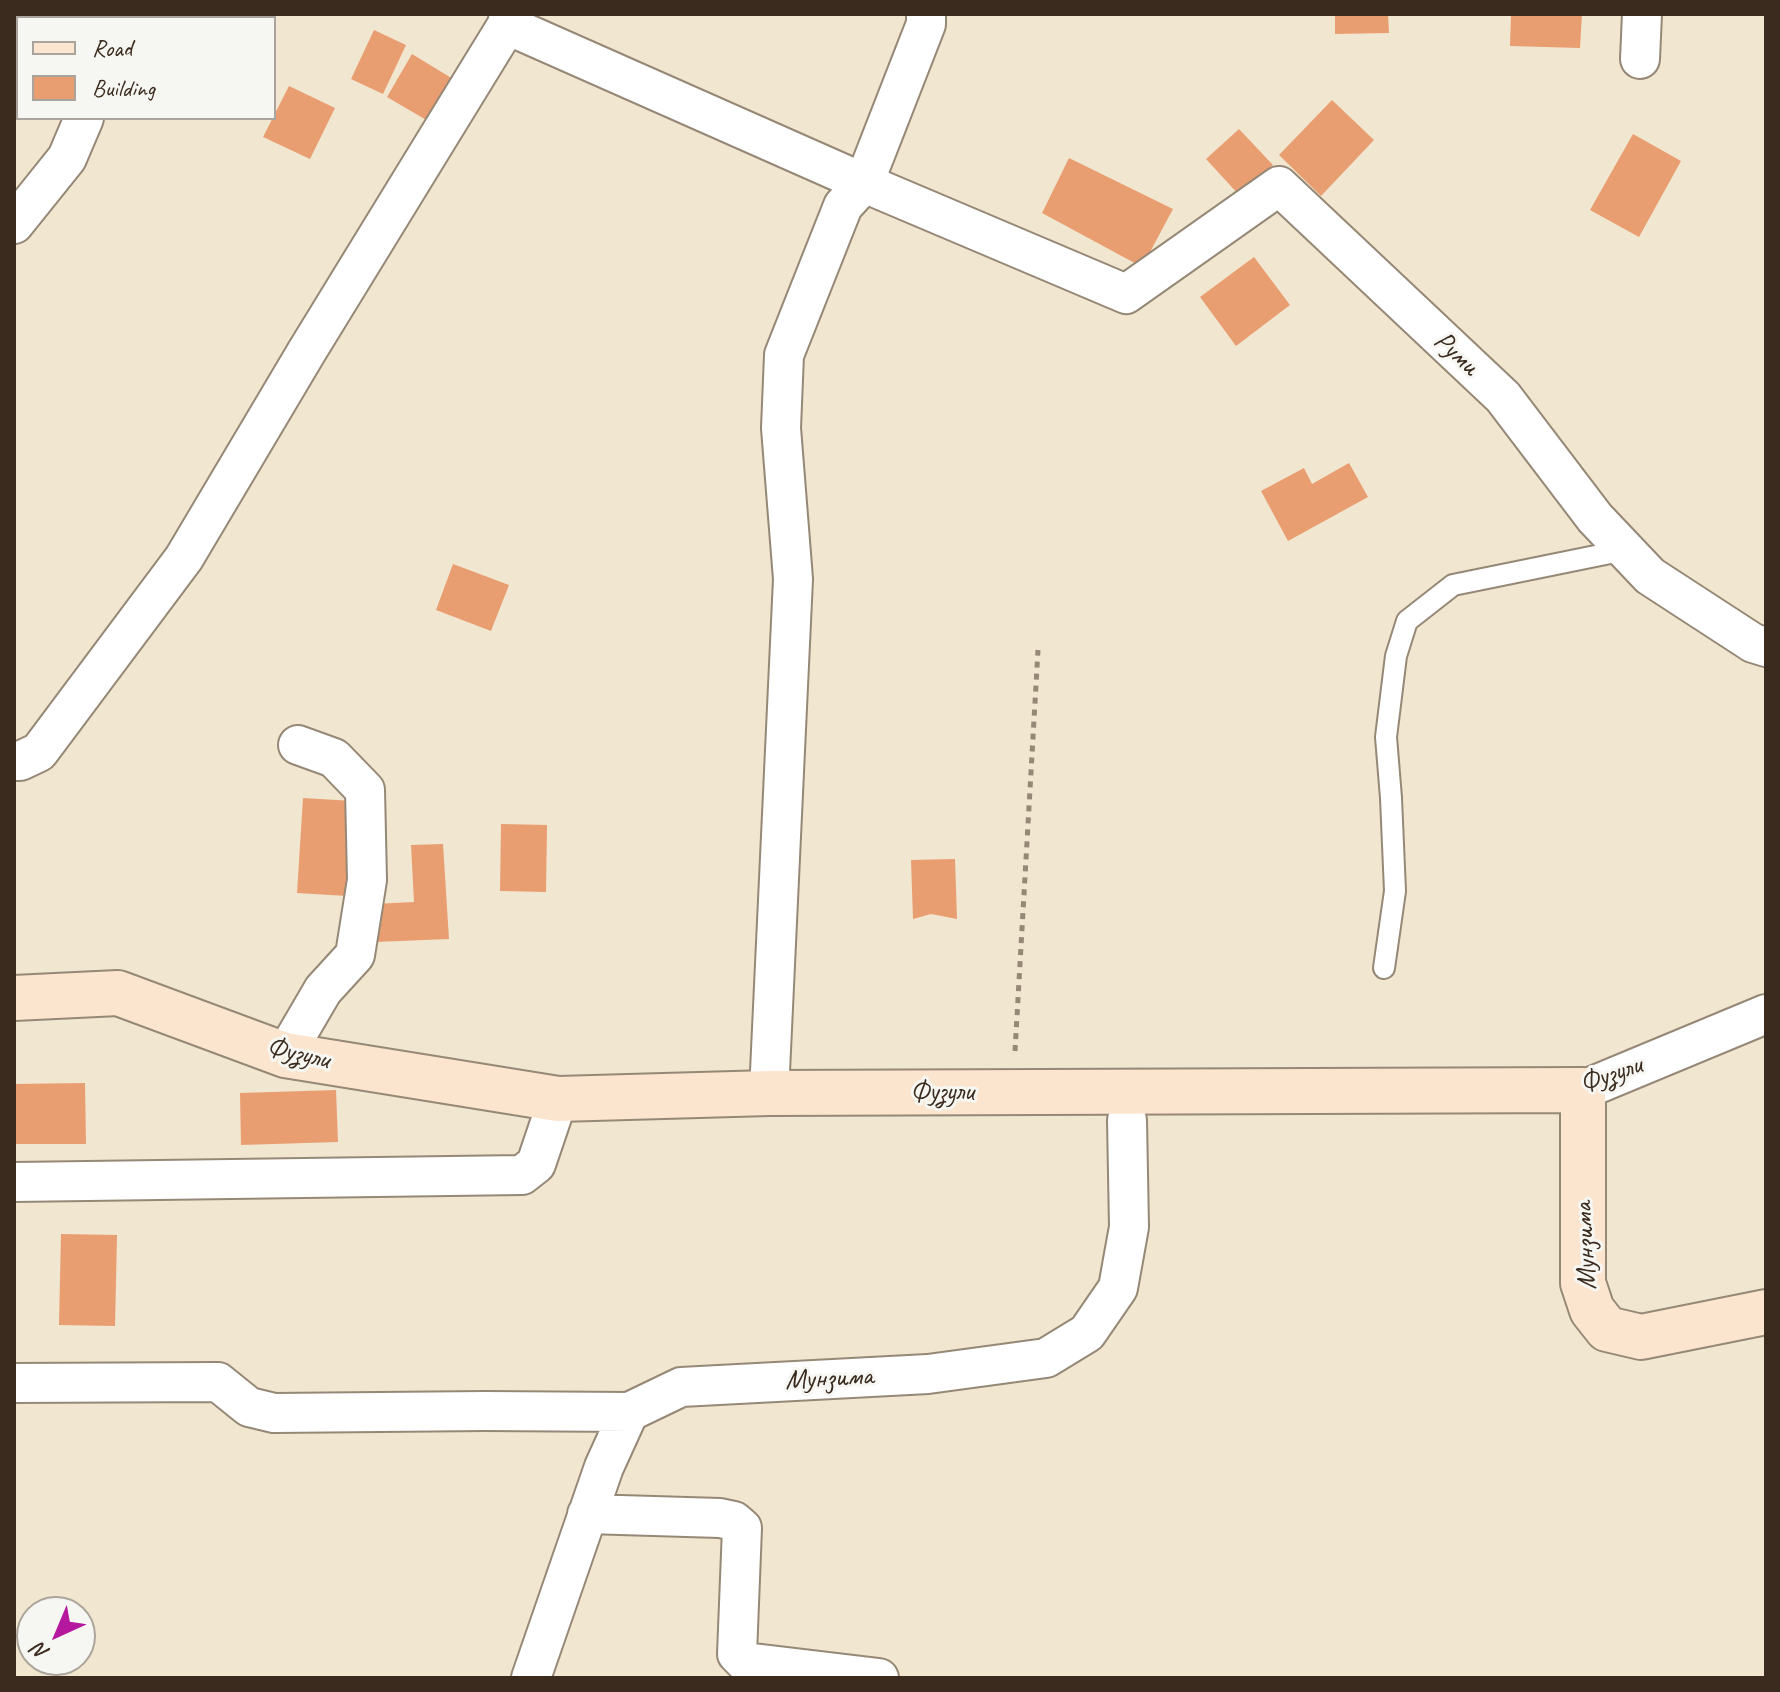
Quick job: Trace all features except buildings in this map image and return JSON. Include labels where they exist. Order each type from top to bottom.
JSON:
[{"type":"street","points":[[769,1093],[793,579],[781,428],[784,355],[843,206],[864,183],[926,24],[926,14]]},
{"type":"street","points":[[1640,59],[1642,14]]},
{"type":"street","points":[[14,761],[39,752],[184,558],[508,20],[864,183]]},
{"type":"street","points":[[14,224],[67,158],[83,120]]},
{"type":"street","name":"Руми","points":[[864,183],[1126,294],[1279,186],[1503,397],[1595,518],[1650,576],[1753,643],[1766,647]]},
{"type":"street","points":[[285,1055],[323,990],[355,955],[367,880],[365,790],[334,758],[298,745]]},
{"type":"street","name":"Фузули","points":[[14,998],[118,993],[285,1055],[558,1099],[769,1093],[1583,1090],[1766,1014]]},
{"type":"street","name":"Мунзима","points":[[1583,1090],[1583,1283],[1592,1310],[1607,1329],[1641,1337],[1766,1312]]},
{"type":"street","points":[[14,1182],[522,1175],[536,1164],[558,1099]]},
{"type":"street","name":"Мунзима","points":[[629,1412],[681,1387],[928,1374],[1046,1358],[1087,1333],[1118,1288],[1129,1227],[1127,1120]]},
{"type":"street","points":[[14,1383],[218,1382],[249,1407],[274,1413],[629,1412],[604,1467],[531,1678]]},
{"type":"street","points":[[587,1514],[734,1521],[742,1528],[737,1654],[745,1662],[879,1678]]},
{"type":"lane","points":[[1384,968],[1395,891],[1386,737],[1396,656],[1407,621],[1453,585],[1625,550]]},
{"type":"path","points":[[1013,1092],[1038,650]]}]
